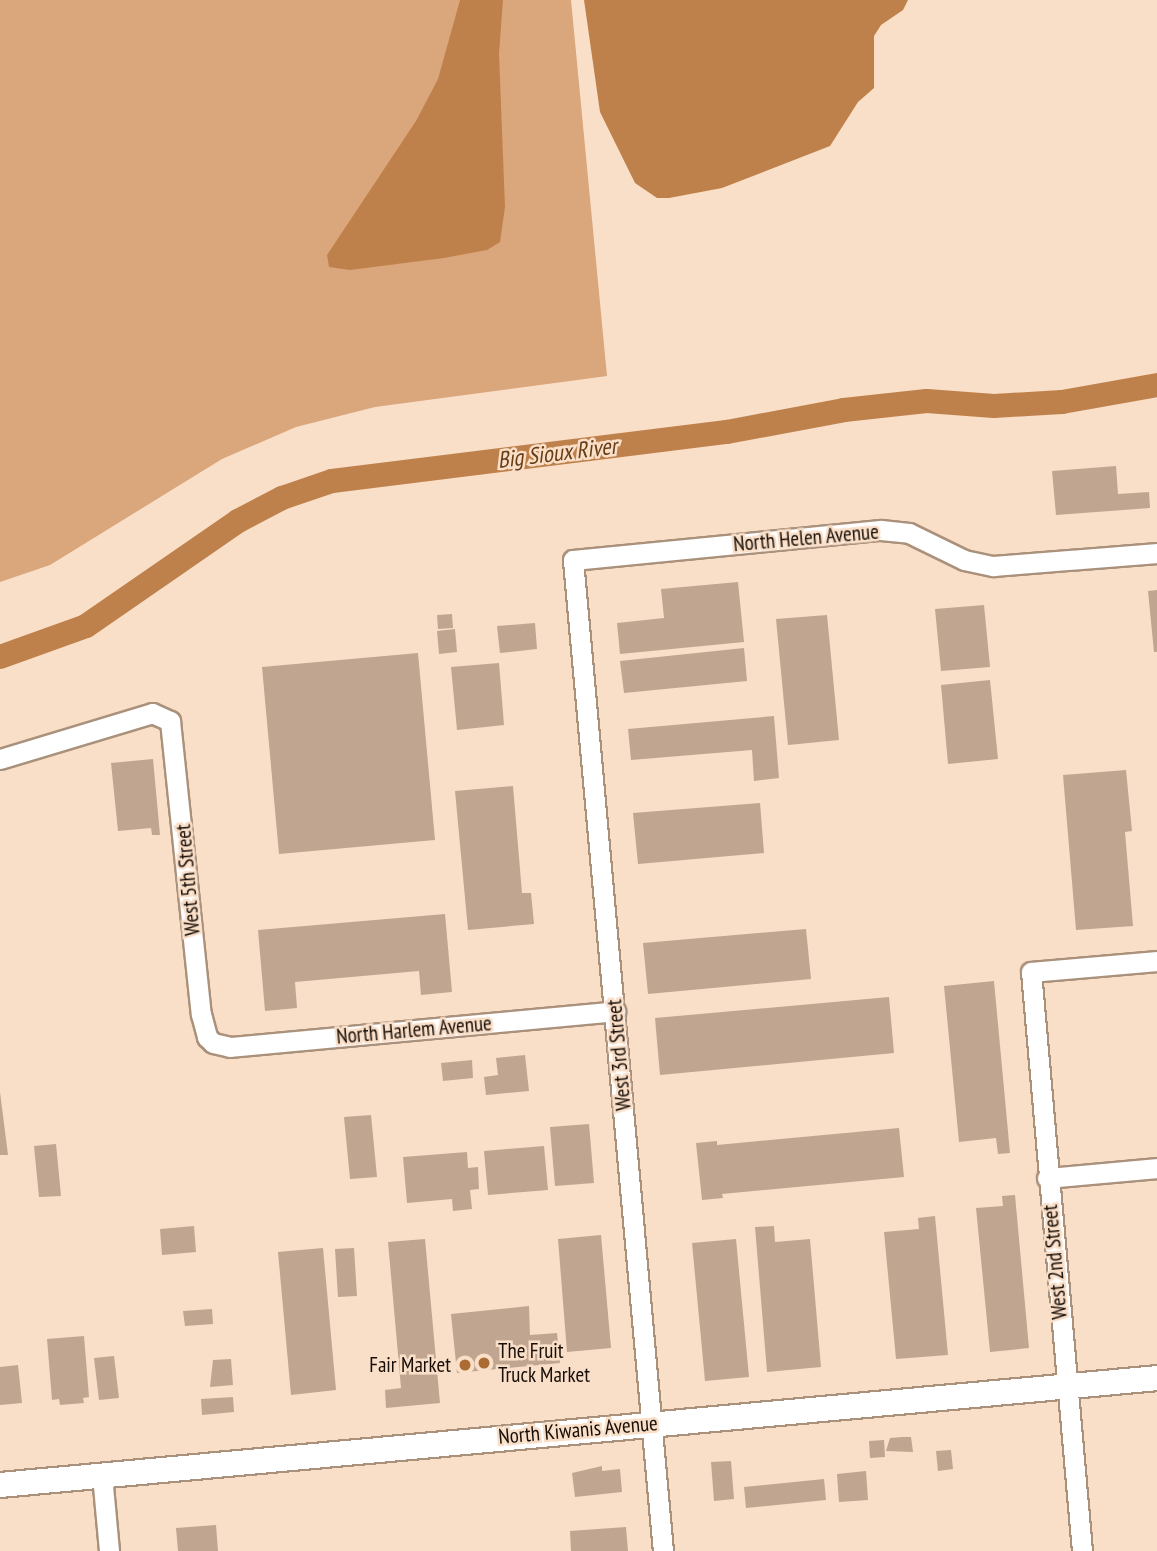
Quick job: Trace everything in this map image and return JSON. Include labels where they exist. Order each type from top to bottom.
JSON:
[{"type":"main road","name":"North Kiwanis Avenue","points":[[0,1485],[1157,1378]]},
{"type":"street","name":"North Helen Avenue","points":[[573,560],[881,530],[908,533],[964,560],[993,566],[1157,553]]},
{"type":"street","name":"West 3rd Street","points":[[573,560],[663,1551]]},
{"type":"street","name":"West 5th Street","points":[[0,759],[152,713],[166,716],[175,739],[201,1014],[207,1037],[213,1043]]},
{"type":"street","name":"West 2nd Street","points":[[1082,1551],[1047,1178],[1031,972],[1157,961]]},
{"type":"street","name":"North Harlem Avenue","points":[[213,1043],[230,1046],[615,1011]]},
{"type":"street","points":[[1047,1178],[1157,1168]]},
{"type":"street","points":[[102,1475],[109,1551]]},
{"type":"shaded area","points":[[0,0],[571,0],[607,376],[375,407],[296,427],[222,459],[50,565],[0,582]]},
{"type":"shaded area","points":[[460,0],[503,0],[499,54],[505,207],[500,242],[487,250],[444,258],[350,270],[329,267],[327,255],[416,121],[438,79]]},
{"type":"shaded area","points":[[584,0],[908,0],[903,10],[881,25],[874,36],[874,88],[858,102],[830,146],[722,188],[657,198],[635,183],[600,112]]},
{"type":"building","points":[[1116,466],[1118,494],[1149,492],[1150,508],[1056,515],[1052,471]]},
{"type":"building","points":[[738,582],[744,642],[620,654],[617,623],[664,618],[661,589]]},
{"type":"building","points":[[1157,590],[1157,652],[1154,652],[1148,591]]},
{"type":"building","points":[[984,605],[990,667],[941,671],[935,609]]},
{"type":"building","points":[[452,614],[453,628],[438,629],[437,615]]},
{"type":"building","points":[[827,615],[839,740],[788,745],[776,619]]},
{"type":"building","points":[[535,623],[537,649],[500,653],[497,626]]},
{"type":"building","points":[[455,629],[457,652],[439,654],[437,631]]},
{"type":"building","points":[[744,648],[747,681],[624,693],[620,661]]},
{"type":"building","points":[[418,653],[435,840],[279,854],[262,667]]},
{"type":"building","points":[[499,663],[504,725],[457,730],[451,667]]},
{"type":"building","points":[[990,680],[998,759],[948,764],[941,685]]},
{"type":"building","points":[[774,716],[779,778],[754,781],[752,750],[631,760],[628,729]]},
{"type":"building","points":[[153,759],[160,835],[152,835],[151,828],[118,831],[111,763]]},
{"type":"building","points":[[1126,770],[1132,831],[1125,832],[1133,926],[1076,930],[1063,775]]},
{"type":"building","points":[[513,786],[522,893],[531,893],[534,924],[468,930],[455,791]]},
{"type":"building","points":[[760,803],[764,853],[638,864],[633,813]]},
{"type":"building","points":[[445,914],[452,992],[421,995],[419,971],[295,982],[297,1008],[265,1011],[258,930]]},
{"type":"building","points":[[806,929],[811,979],[648,994],[643,943]]},
{"type":"building","points":[[994,981],[1010,1153],[998,1154],[996,1138],[959,1142],[944,986]]},
{"type":"building","points":[[889,997],[894,1053],[660,1075],[655,1018]]},
{"type":"building","points":[[525,1055],[529,1091],[486,1095],[484,1077],[498,1075],[496,1058]]},
{"type":"building","points":[[472,1060],[473,1078],[443,1081],[441,1063]]},
{"type":"building","points":[[0,1092],[8,1155],[0,1155]]},
{"type":"building","points":[[371,1115],[377,1177],[350,1179],[344,1117]]},
{"type":"building","points":[[589,1124],[594,1183],[555,1186],[550,1127]]},
{"type":"building","points":[[899,1128],[904,1177],[722,1194],[723,1198],[702,1200],[696,1143],[717,1141],[717,1145]]},
{"type":"building","points":[[56,1144],[61,1196],[39,1197],[34,1146]]},
{"type":"building","points":[[544,1146],[548,1190],[488,1195],[484,1151]]},
{"type":"building","points":[[467,1152],[468,1168],[478,1167],[479,1189],[470,1190],[472,1209],[453,1211],[452,1199],[407,1203],[403,1157]]},
{"type":"building","points":[[1015,1195],[1029,1348],[990,1352],[976,1208],[1003,1206],[1002,1196]]},
{"type":"building","points":[[935,1216],[948,1355],[896,1359],[884,1232],[919,1229],[918,1218]]},
{"type":"building","points":[[194,1226],[196,1252],[162,1255],[160,1229]]},
{"type":"building","points":[[774,1226],[775,1242],[810,1239],[821,1367],[767,1372],[755,1227]]},
{"type":"building","points":[[601,1235],[611,1348],[567,1352],[558,1239]]},
{"type":"building","points":[[425,1239],[440,1403],[386,1408],[385,1390],[401,1388],[388,1242]]},
{"type":"building","points":[[736,1239],[749,1377],[705,1381],[692,1243]]},
{"type":"building","points":[[323,1248],[336,1390],[291,1395],[278,1252]]},
{"type":"building","points":[[354,1248],[357,1296],[338,1297],[335,1249]]},
{"type":"building","points":[[529,1306],[530,1335],[557,1333],[560,1363],[457,1373],[451,1314]]},
{"type":"building","points":[[212,1309],[213,1324],[185,1326],[183,1311]]},
{"type":"building","points":[[84,1336],[89,1397],[83,1398],[84,1403],[60,1405],[59,1399],[52,1400],[47,1339]]},
{"type":"building","points":[[114,1356],[119,1398],[99,1400],[94,1358]]},
{"type":"building","points":[[231,1359],[233,1385],[210,1387],[213,1360]]},
{"type":"building","points":[[18,1365],[22,1403],[0,1405],[0,1367]]},
{"type":"building","points":[[233,1397],[234,1412],[202,1415],[201,1399]]},
{"type":"building","points":[[911,1437],[913,1452],[886,1451],[890,1438]]},
{"type":"building","points":[[884,1440],[885,1457],[870,1458],[869,1441]]},
{"type":"building","points":[[951,1450],[953,1469],[938,1471],[936,1451]]},
{"type":"building","points":[[731,1461],[734,1499],[714,1501],[711,1462]]},
{"type":"building","points":[[602,1466],[602,1471],[620,1469],[622,1492],[575,1497],[572,1473]]},
{"type":"building","points":[[866,1471],[868,1500],[839,1502],[837,1474]]},
{"type":"building","points":[[824,1479],[826,1500],[746,1508],[744,1487]]},
{"type":"building","points":[[216,1525],[218,1551],[178,1551],[176,1528]]},
{"type":"building","points":[[626,1527],[628,1551],[571,1551],[570,1531]]},
{"type":"waterway","name":"Big Sioux River","points":[[0,657],[86,626],[238,521],[282,498],[332,481],[727,432],[844,410],[927,401],[994,406],[1062,402],[1157,385]]},
{"type":"place","name":"The Fruit Truck Market","points":[[484,1363]]},
{"type":"place","name":"Fair Market","points":[[465,1365]]}]
